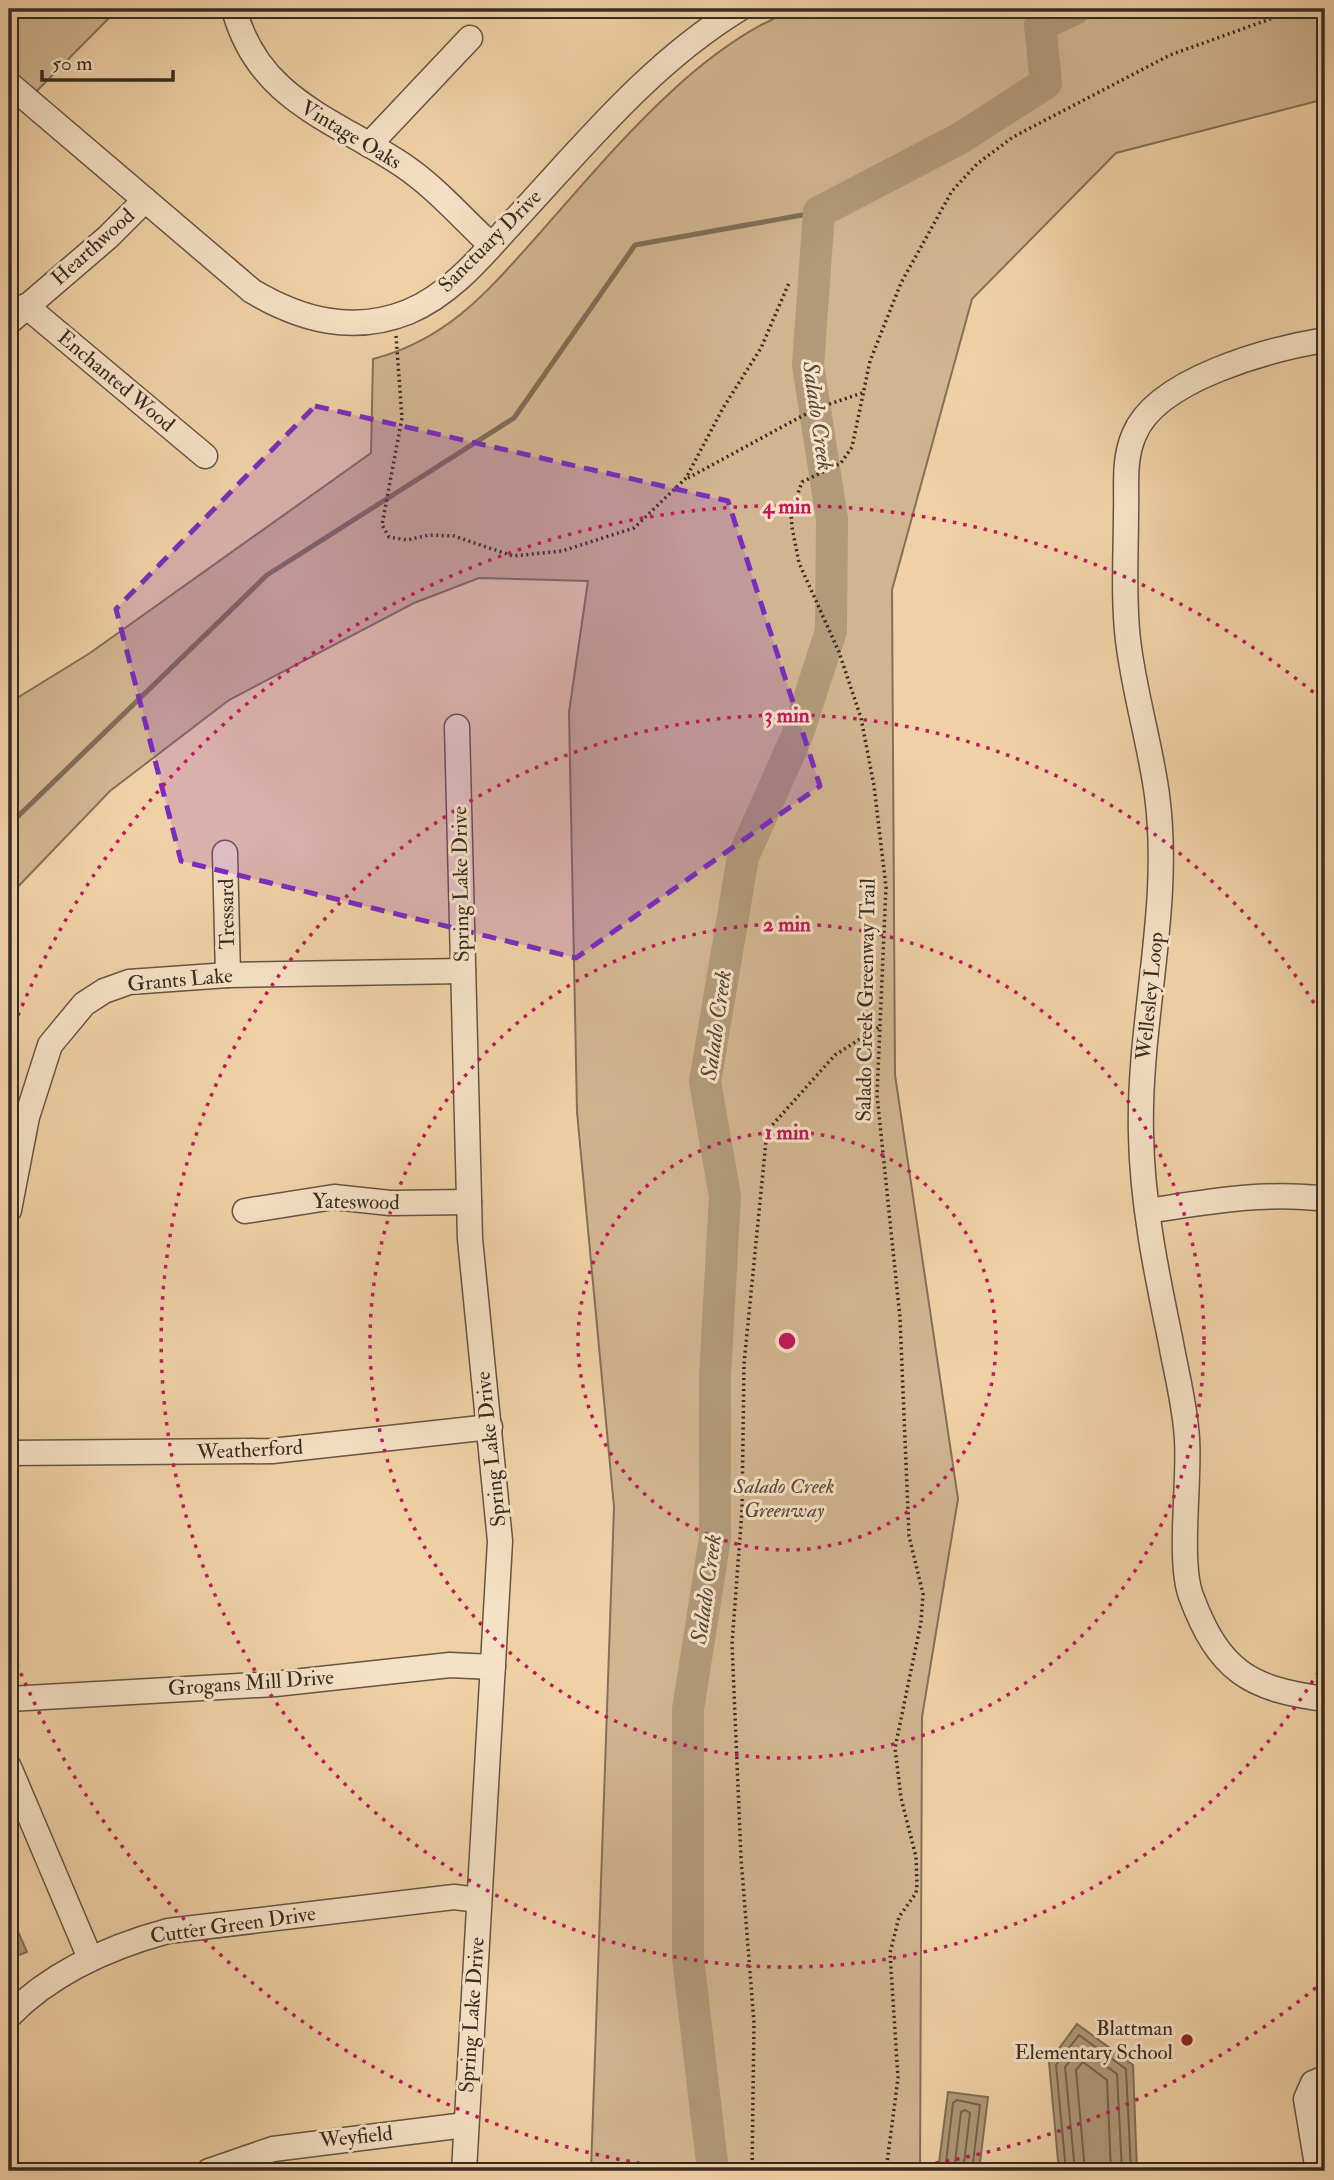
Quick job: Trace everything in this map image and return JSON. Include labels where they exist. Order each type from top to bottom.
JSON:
[{"type":"street","name":"Vintage Oaks","points":[[234,9],[251,53],[271,80],[296,102],[406,167],[491,244]]},
{"type":"street","name":"Sanctuary Drive","points":[[9,84],[252,291],[281,308],[329,322],[362,323],[395,317],[425,303],[452,285],[647,77],[707,28],[739,9]]},
{"type":"street","points":[[369,145],[470,38]]},
{"type":"street","name":"Hearthwood","points":[[17,314],[108,237],[145,200]]},
{"type":"street","name":"Enchanted Wood","points":[[17,314],[205,456]]},
{"type":"street","name":"Wellesley Loop","points":[[1325,340],[1254,357],[1167,395],[1145,414],[1134,434],[1126,458],[1128,636],[1157,796],[1161,841],[1160,899],[1141,1077],[1141,1136],[1148,1211],[1183,1399],[1188,1441],[1189,1590],[1202,1622],[1218,1650],[1236,1669],[1280,1693],[1325,1699]]},
{"type":"street","name":"Spring Lake Drive","points":[[457,727],[469,1202],[474,1283],[500,1541],[464,2171]]},
{"type":"street","name":"Tressard","points":[[225,853],[228,975]]},
{"type":"street","name":"Grants Lake","points":[[9,1210],[27,1117],[50,1045],[84,1004],[104,991],[129,982],[228,975],[463,971]]},
{"type":"street","points":[[1148,1211],[1259,1196],[1295,1195],[1325,1199]]},
{"type":"street","name":"Yateswood","points":[[245,1212],[334,1197],[390,1203],[469,1202]]},
{"type":"street","name":"Weatherford","points":[[9,1453],[259,1452],[490,1427]]},
{"type":"street","name":"Grogans Mill Drive","points":[[9,1699],[275,1684],[450,1665],[494,1667]]},
{"type":"street","points":[[9,1767],[90,1958]]},
{"type":"street","name":"Cutter Green Drive","points":[[9,2016],[42,1987],[90,1958],[133,1940],[206,1925],[454,1898],[479,1900]]},
{"type":"street","points":[[1318,2171],[1306,2099],[1313,2083],[1325,2078]]},
{"type":"street","name":"Weyfield","points":[[209,2171],[273,2149],[465,2125]]},
{"type":"path","name":"Salado Creek Greenway Trail","points":[[886,2171],[898,2078],[891,1953],[898,1917],[916,1893],[917,1884],[916,1857],[901,1798],[895,1748],[921,1622],[923,1594],[909,1536],[900,1318],[877,1095],[886,887],[874,786],[861,718],[839,652],[799,563],[791,513],[802,482],[811,475],[841,463],[852,447],[870,361],[901,283],[952,191],[978,164],[1013,137],[1170,55],[1298,9]]},
{"type":"path","points":[[686,478],[723,408],[761,348],[789,283]]},
{"type":"path","points":[[395,317],[402,418],[382,524],[389,537],[407,540],[429,535],[454,536],[513,556],[562,551],[634,528],[686,478],[815,409],[862,393]]},
{"type":"path","points":[[752,2171],[754,2023],[741,1858],[732,1644],[742,1510],[744,1364],[767,1131],[835,1055],[880,1027]]},
{"type":"highlighted area","points":[[315,406],[728,501],[820,786],[576,958],[181,861],[116,609]]},
{"type":"green space","points":[[9,9],[118,9],[9,119]]},
{"type":"green space","name":"Salado Creek Greenway","points":[[796,9],[1325,9],[1325,99],[1116,153],[972,299],[892,590],[895,1075],[958,1499],[922,1717],[920,2171],[591,2171],[614,1507],[577,1112],[569,712],[588,581],[479,578],[414,603],[229,700],[110,791],[9,896],[9,703],[90,653],[371,453],[373,359],[424,339],[466,310],[503,274],[656,106],[724,49],[759,26]]},
{"type":"water","points":[[16,1927],[27,1952],[9,1959],[9,1930]]},
{"type":"water","points":[[1077,2024],[1133,2065],[1137,2171],[1059,2171],[1049,2062]]},
{"type":"water","points":[[948,2092],[988,2097],[979,2171],[938,2171]]},
{"type":"waterway","name":"Salado Creek","points":[[713,2171],[688,1958],[688,1709],[715,1538],[715,1377],[725,1196],[705,1082],[743,857],[797,736],[831,631],[832,519],[808,365],[819,212],[959,139],[1046,83],[1040,25],[1075,9]]},
{"type":"waterway","points":[[9,825],[267,575],[514,418],[635,245],[819,212]]},
{"type":"place","name":"Blattman Elementary School","points":[[1187,2040]]}]
